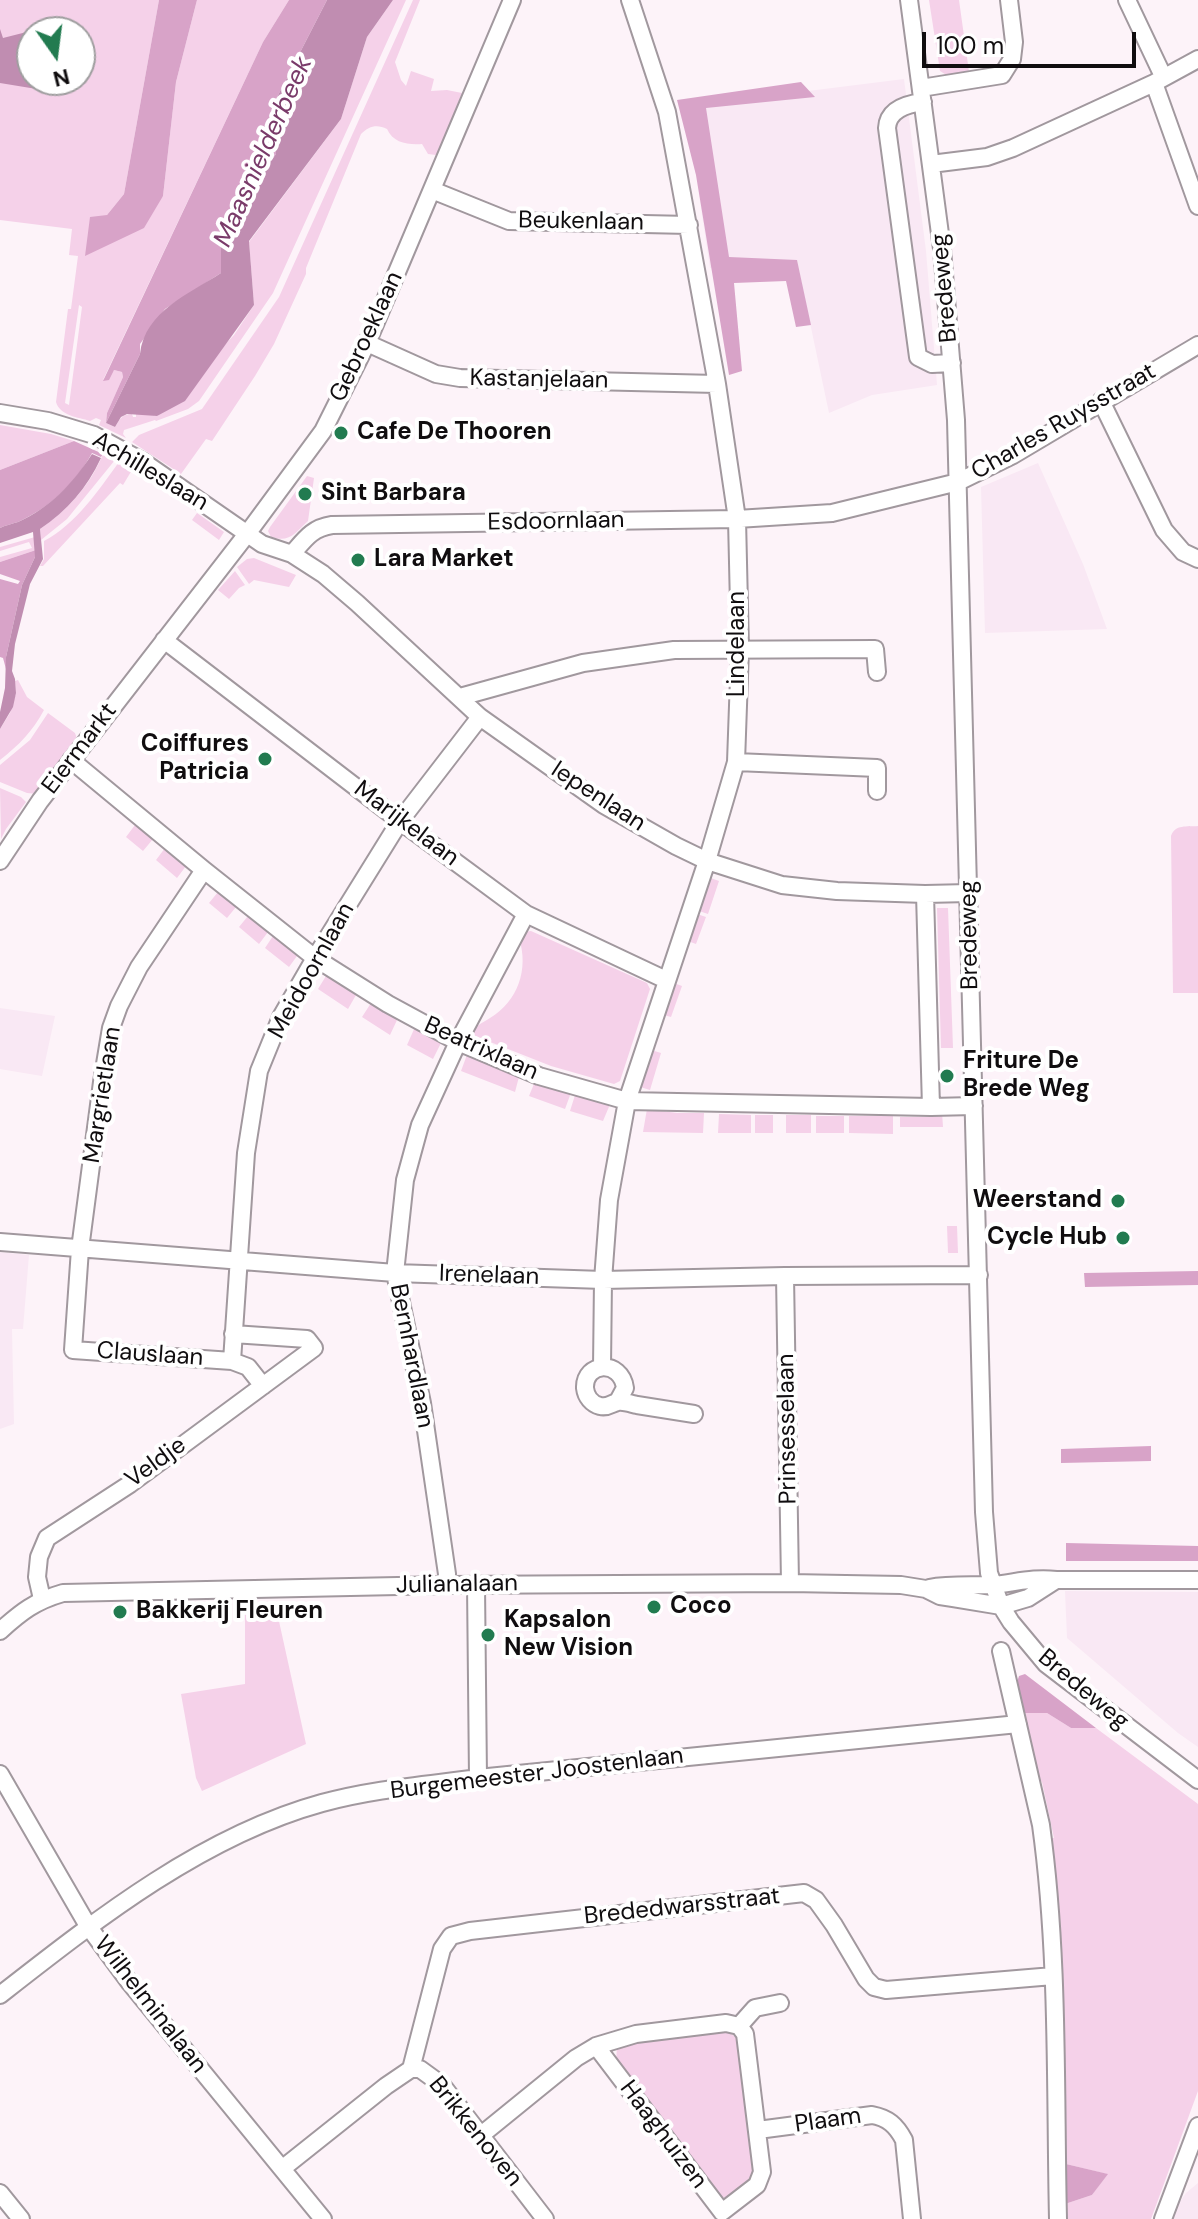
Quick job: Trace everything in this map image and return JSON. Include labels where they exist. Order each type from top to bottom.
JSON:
[{"type":"street","name":"Gebroeklaan","points":[[164,640],[323,431],[367,343],[512,0]]},
{"type":"street","name":"Lindelaan","points":[[602,1367],[603,1280],[609,1200],[627,1101],[707,861],[736,762],[740,649],[737,519],[717,384],[667,112],[630,0]]},
{"type":"street","name":"Bredeweg","points":[[909,0],[942,249],[958,482],[987,1557],[992,1585],[1001,1606],[1046,1664],[1198,1780]]},
{"type":"street","points":[[952,363],[932,364],[918,357],[887,119],[891,113],[914,103],[922,95],[1002,75],[1012,59],[1014,42],[1009,0]]},
{"type":"street","points":[[1127,0],[1158,79],[1198,206]]},
{"type":"street","points":[[931,164],[987,157],[1013,148],[1198,59]]},
{"type":"street","name":"Beukenlaan","points":[[432,190],[509,221],[689,225]]},
{"type":"street","name":"Kastanjelaan","points":[[367,343],[436,374],[460,378],[717,384]]},
{"type":"street","name":"Charles Ruysstraat","points":[[737,519],[832,513],[958,482],[1013,455],[1198,345]]},
{"type":"street","points":[[1101,401],[1164,530],[1183,552],[1198,559]]},
{"type":"street","name":"Achilleslaan","points":[[0,413],[48,421],[94,435],[142,461],[247,534]]},
{"type":"street","name":"Esdoornlaan","points":[[292,554],[310,533],[332,525],[737,519]]},
{"type":"street","points":[[247,534],[262,544],[292,554]]},
{"type":"street","name":"Iepenlaan","points":[[292,554],[323,574],[357,603],[480,717],[604,805],[707,861],[782,885],[837,891],[969,893]]},
{"type":"street","name":"Eiermarkt","points":[[0,861],[71,760],[164,640]]},
{"type":"street","name":"Marijkelaan","points":[[164,640],[526,914],[666,980]]},
{"type":"street","points":[[460,697],[583,663],[674,650],[875,649],[877,672]]},
{"type":"street","name":"Meidoornlaan","points":[[238,1262],[246,1153],[259,1071],[281,1017],[400,821],[480,717]]},
{"type":"street","name":"Beatrixlaan","points":[[71,760],[315,958],[388,1004],[458,1042],[539,1076],[627,1101],[974,1106]]},
{"type":"street","points":[[736,762],[877,768],[877,791]]},
{"type":"street","name":"Margrietlaan","points":[[80,1249],[111,1028],[139,967],[204,870]]},
{"type":"street","points":[[925,894],[931,1107]]},
{"type":"street","name":"Bernhardlaan","points":[[446,1585],[447,1574],[422,1403],[395,1273],[405,1180],[420,1125],[458,1042],[526,914]]},
{"type":"street","name":"Irenelaan","points":[[0,1242],[395,1273],[603,1280],[979,1275]]},
{"type":"street","name":"Clauslaan","points":[[80,1249],[73,1350],[232,1361],[248,1367],[263,1386]]},
{"type":"street","name":"Clauslaan","points":[[232,1361],[238,1262]]},
{"type":"street","name":"Prinsesselaan","points":[[785,1276],[790,1583]]},
{"type":"street","name":"Clauslaan","points":[[233,1334],[307,1339],[314,1348]]},
{"type":"street","name":"Veldje","points":[[42,1599],[37,1577],[39,1557],[47,1538],[130,1484],[314,1348]]},
{"type":"street","points":[[602,1367],[615,1370],[624,1381],[624,1393],[612,1406],[593,1403],[585,1391],[587,1378],[602,1367]]},
{"type":"street","points":[[618,1401],[694,1414]]},
{"type":"street","name":"Julianalaan","points":[[926,1589],[992,1585],[1038,1578],[1198,1580]]},
{"type":"street","points":[[1001,1606],[1028,1598],[1056,1580]]},
{"type":"street","name":"Julianalaan","points":[[0,1631],[25,1609],[42,1599],[63,1593],[446,1585],[790,1583],[901,1585],[926,1589],[940,1596],[1001,1606]]},
{"type":"street","points":[[476,1585],[478,1778]]},
{"type":"street","name":"Bredeweg","points":[[1001,1651],[1045,1854],[1053,1976],[1058,2219]]},
{"type":"street","name":"Burgemeester Joostenlaan","points":[[0,1995],[88,1926],[192,1859],[266,1823],[322,1803],[393,1789],[478,1778],[1018,1724]]},
{"type":"street","name":"Wilhelminalaan","points":[[0,1774],[88,1926],[130,1983],[323,2219]]},
{"type":"street","name":"Brededwarsstraat","points":[[411,2069],[442,1949],[451,1936],[470,1931],[804,1893],[816,1900],[874,1987],[886,1990],[1053,1976]]},
{"type":"street","points":[[480,2136],[576,2058],[596,2046],[636,2034],[726,2023],[739,2026],[755,2008],[780,2003]]},
{"type":"street","name":"Haaghuizen","points":[[596,2046],[717,2215],[760,2180],[762,2172],[745,2034],[739,2026]]},
{"type":"street","name":"Brikkenoven","points":[[283,2168],[386,2086],[411,2069],[420,2069],[442,2085],[545,2219]]},
{"type":"street","name":"Plaam","points":[[758,2130],[872,2115],[886,2118],[899,2130],[904,2140],[912,2219]]},
{"type":"street","points":[[1163,2219],[1194,2148],[1198,2126]]},
{"type":"street","points":[[0,2193],[21,2219]]},
{"type":"shaded area","points":[[0,0],[159,0],[124,194],[107,215],[85,255],[163,196],[176,82],[197,0],[289,0],[263,42],[103,380],[114,370],[122,372],[123,377],[107,413],[106,423],[115,427],[129,414],[133,417],[136,414],[157,416],[234,335],[254,305],[249,242],[341,119],[367,37],[393,0],[406,0],[273,293],[199,401],[188,409],[124,430],[126,438],[99,425],[101,420],[96,418],[90,421],[70,415],[61,410],[56,402],[78,256],[69,255],[72,229],[0,220]],"holes":[[[79,305],[82,307],[69,405],[65,403]]]},
{"type":"shaded area","points":[[159,0],[197,0],[176,82],[163,196],[144,228],[85,256],[90,217],[107,215],[124,194]]},
{"type":"shaded area","points":[[289,0],[327,0],[274,103],[276,154],[221,228],[221,273],[165,309],[140,344],[140,354],[106,423],[107,413],[123,377],[122,372],[114,370],[109,380],[103,381],[263,42]]},
{"type":"shaded area","points":[[327,0],[393,0],[367,37],[341,119],[249,241],[254,305],[185,401],[157,416],[127,414],[115,427],[106,423],[140,354],[150,326],[170,305],[221,273],[221,228],[276,154],[274,103]]},
{"type":"shaded area","points":[[413,0],[420,0],[395,62],[401,80],[406,86],[411,71],[434,79],[431,91],[462,93],[439,152],[436,155],[428,154],[422,144],[402,142],[387,129],[376,126],[361,134],[306,274],[274,344],[212,441],[206,439],[181,474],[132,442],[139,435],[202,409],[279,297]]},
{"type":"shaded area","points":[[929,0],[959,0],[969,72],[948,76],[940,71]]},
{"type":"shaded area","points":[[0,29],[3,38],[16,35],[16,86],[0,83]]},
{"type":"shaded area","points":[[904,79],[926,251],[937,385],[872,395],[829,413],[797,261],[710,268],[696,175],[680,107]]},
{"type":"shaded area","points":[[801,82],[815,97],[706,108],[729,257],[797,260],[811,325],[796,327],[786,281],[734,283],[742,371],[729,375],[696,175],[677,100]]},
{"type":"shaded area","points":[[0,425],[51,434],[74,441],[0,470]]},
{"type":"shaded area","points":[[74,441],[103,454],[101,457],[92,453],[69,485],[40,510],[0,528],[0,470]]},
{"type":"shaded area","points":[[92,454],[101,458],[83,489],[59,515],[40,529],[43,559],[30,584],[15,644],[12,671],[16,693],[13,707],[0,729],[6,657],[22,585],[35,557],[33,532],[0,543],[0,528],[30,516],[50,502],[69,485]]},
{"type":"shaded area","points":[[103,454],[115,460],[67,519],[41,540],[40,529],[77,496]]},
{"type":"shaded area","points":[[119,462],[132,470],[123,485],[120,483],[40,566],[44,559],[44,541],[76,516]]},
{"type":"shaded area","points":[[1038,463],[1083,564],[1107,629],[985,633],[981,487]]},
{"type":"shaded area","points":[[307,476],[314,478],[308,521],[288,538],[271,537],[270,527]]},
{"type":"shaded area","points":[[197,513],[224,532],[219,540],[192,520]]},
{"type":"shaded area","points":[[35,537],[36,550],[0,562],[0,557],[32,548],[29,542],[0,551],[0,547]]},
{"type":"shaded area","points":[[36,550],[22,585],[6,669],[0,657],[0,579],[18,584],[20,581],[0,574],[0,562]]},
{"type":"shaded area","points":[[254,558],[296,575],[289,587],[254,580],[249,584],[237,567]]},
{"type":"shaded area","points":[[235,571],[245,585],[229,599],[218,590]]},
{"type":"shaded area","points":[[18,680],[27,697],[44,710],[25,737],[0,760],[0,729],[10,713],[16,693],[15,681]]},
{"type":"shaded area","points":[[48,713],[75,733],[78,742],[38,794],[0,782],[0,765],[30,740]]},
{"type":"shaded area","points":[[0,788],[26,802],[1,839]]},
{"type":"shaded area","points":[[135,825],[153,839],[143,851],[126,837]]},
{"type":"shaded area","points":[[1198,826],[1198,993],[1173,993],[1171,836],[1178,828]]},
{"type":"shaded area","points":[[165,848],[186,866],[177,878],[156,860]]},
{"type":"shaded area","points":[[708,877],[719,881],[708,914],[696,910]]},
{"type":"shaded area","points":[[218,892],[236,907],[227,918],[209,903]]},
{"type":"shaded area","points":[[937,908],[948,908],[953,1048],[941,1048]]},
{"type":"shaded area","points":[[694,913],[706,917],[696,944],[685,940]]},
{"type":"shaded area","points":[[248,916],[268,932],[259,944],[239,927]]},
{"type":"shaded area","points":[[531,931],[647,983],[650,989],[620,1081],[614,1084],[551,1066],[470,1034],[500,1011],[514,993],[523,961],[519,938],[523,932]]},
{"type":"shaded area","points":[[273,936],[297,956],[289,967],[265,948]]},
{"type":"shaded area","points":[[326,976],[356,995],[348,1009],[318,989]]},
{"type":"shaded area","points":[[671,982],[682,986],[671,1017],[660,1014]]},
{"type":"shaded area","points":[[371,1003],[398,1018],[390,1035],[362,1017]]},
{"type":"shaded area","points":[[0,1008],[55,1016],[42,1076],[0,1069]]},
{"type":"shaded area","points":[[415,1027],[442,1041],[433,1059],[407,1045]]},
{"type":"shaded area","points":[[648,1049],[661,1053],[650,1090],[637,1086]]},
{"type":"shaded area","points":[[468,1052],[520,1073],[515,1092],[461,1071]]},
{"type":"shaded area","points":[[536,1079],[572,1090],[565,1109],[529,1096]]},
{"type":"shaded area","points":[[576,1092],[611,1102],[603,1121],[570,1111]]},
{"type":"shaded area","points":[[647,1109],[704,1113],[703,1133],[643,1132]]},
{"type":"shaded area","points":[[928,1112],[942,1112],[943,1127],[900,1127],[900,1117],[928,1117]]},
{"type":"shaded area","points":[[719,1114],[751,1115],[751,1133],[718,1133]]},
{"type":"shaded area","points":[[755,1115],[773,1115],[773,1133],[755,1133]]},
{"type":"shaded area","points":[[786,1115],[811,1115],[811,1133],[786,1133]]},
{"type":"shaded area","points":[[816,1116],[844,1116],[844,1133],[816,1133]]},
{"type":"shaded area","points":[[849,1116],[893,1116],[893,1134],[849,1133]]},
{"type":"shaded area","points":[[947,1226],[957,1226],[958,1253],[948,1253]]},
{"type":"shaded area","points":[[0,1252],[29,1255],[23,1329],[12,1329],[14,1424],[0,1429]]},
{"type":"shaded area","points":[[1198,1271],[1198,1285],[1085,1287],[1084,1273]]},
{"type":"shaded area","points":[[1151,1446],[1151,1461],[1061,1463],[1061,1449]]},
{"type":"shaded area","points":[[1066,1543],[1198,1546],[1198,1561],[1066,1561]]},
{"type":"shaded area","points":[[1065,1591],[1198,1592],[1198,1747],[1067,1638]]},
{"type":"shaded area","points":[[245,1602],[275,1603],[306,1744],[202,1791],[196,1778],[181,1694],[245,1684]]},
{"type":"shaded area","points":[[1025,1674],[1096,1728],[1071,1728],[1047,1713],[1022,1713],[1016,1685],[1019,1676]]},
{"type":"shaded area","points":[[1022,1713],[1047,1713],[1071,1728],[1096,1728],[1198,1804],[1198,2091],[1151,2219],[1066,2219],[1065,2204],[1092,2195],[1107,2174],[1066,2164],[1057,1918],[1050,1838],[1054,1838]]},
{"type":"shaded area","points":[[728,2032],[740,2040],[754,2170],[742,2188],[721,2198],[616,2063],[617,2046],[626,2043]]},
{"type":"shaded area","points":[[1066,2164],[1108,2174],[1092,2195],[1065,2204]]},
{"type":"shaded area","points":[[1198,2183],[1198,2219],[1172,2219],[1186,2193]]},
{"type":"place","name":"Cafe De Thooren","points":[[341,433]]},
{"type":"place","name":"Sint Barbara","points":[[305,494]]},
{"type":"place","name":"Lara Market","points":[[358,560]]},
{"type":"place","name":"Coiffures Patricia","points":[[265,759]]},
{"type":"place","name":"Friture De Brede Weg","points":[[947,1076]]},
{"type":"place","name":"Weerstand","points":[[1118,1201]]},
{"type":"place","name":"Cycle Hub","points":[[1123,1238]]},
{"type":"place","name":"Coco","points":[[654,1607]]},
{"type":"place","name":"Bakkerij Fleuren","points":[[120,1612]]},
{"type":"place","name":"Kapsalon New Vision","points":[[488,1635]]},
{"type":"water label","name":"Maasnielderbeek","points":[[264,152]]}]
